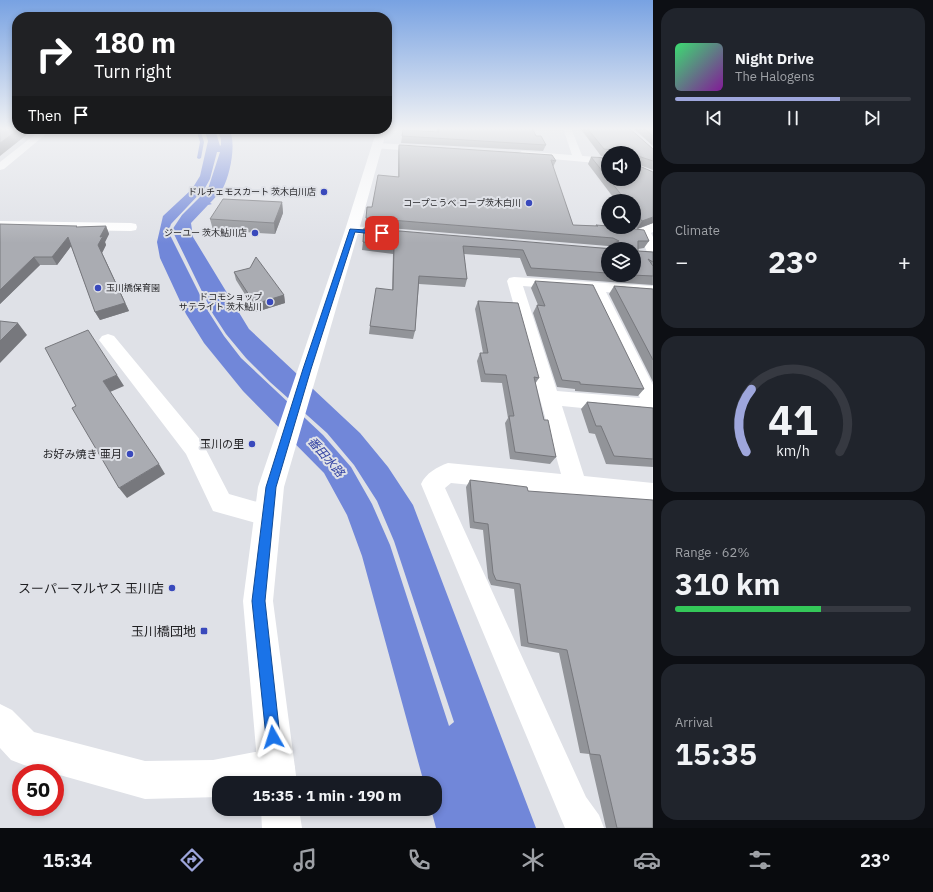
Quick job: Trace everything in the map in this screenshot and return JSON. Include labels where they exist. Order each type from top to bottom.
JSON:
[{"type":"main road","points":[[0,722],[24,747],[145,780],[213,779],[277,775],[258,601],[271,487],[372,167]]},
{"type":"main road","points":[[281,816],[282,828]]},
{"type":"street","points":[[0,225],[131,227]]},
{"type":"street","points":[[649,253],[644,232],[653,227]]},
{"type":"street","points":[[352,230],[406,235]]},
{"type":"street","points":[[576,486],[514,281],[653,291]]},
{"type":"street","points":[[596,287],[653,406]]},
{"type":"street","points":[[108,340],[194,448],[221,503],[267,514]]},
{"type":"street","points":[[550,398],[653,406]]},
{"type":"street","points":[[586,828],[574,809],[432,484],[448,473],[653,493]]},
{"type":"water","name":"番田水路","points":[[202,167],[213,167],[210,179],[205,188],[171,224],[169,230],[171,237],[208,311],[224,336],[241,358],[323,435],[351,467],[372,504],[390,545],[449,726],[454,722],[394,541],[377,501],[354,465],[327,433],[270,382],[246,358],[226,334],[213,314],[172,230],[182,215],[208,189],[215,167],[230,167],[226,182],[223,188],[210,203],[212,204],[208,205],[191,223],[193,237],[249,329],[360,433],[388,467],[413,505],[536,828],[436,828],[433,816],[442,816],[442,776],[422,776],[362,556],[347,515],[324,473],[243,391],[204,343],[186,314],[160,258],[157,242],[163,216],[192,189],[200,176]]},
{"type":"building","points":[[399,167],[553,167],[573,225],[601,225],[601,234],[641,234],[641,230],[644,230],[649,241],[616,242],[619,241],[613,238],[366,218],[367,207],[372,207],[378,175],[399,177]]},
{"type":"building","points":[[641,167],[653,172],[653,217],[642,221],[641,220],[641,194],[621,194],[614,186],[641,186]]},
{"type":"building","points":[[223,199],[282,202],[274,223],[210,219]]},
{"type":"building","points":[[0,224],[77,226],[76,227],[106,226],[100,237],[103,236],[98,245],[125,303],[95,312],[68,237],[52,257],[34,257],[0,290]]},
{"type":"building","points":[[364,228],[601,248],[601,273],[531,268],[523,250],[463,246],[467,279],[419,276],[415,331],[370,326],[376,288],[393,290],[394,246],[363,242]]},
{"type":"building","points":[[641,251],[653,252],[653,262],[648,259],[653,266],[653,276],[641,275]]},
{"type":"building","points":[[256,257],[284,295],[255,304],[234,272],[250,268]]},
{"type":"building","points":[[535,281],[593,285],[644,389],[580,384],[580,382],[562,380],[537,305],[545,306]]},
{"type":"building","points":[[614,286],[653,289],[653,360]]},
{"type":"building","points":[[478,301],[518,303],[539,378],[534,377],[544,420],[548,420],[556,457],[515,452],[509,416],[514,416],[506,375],[485,374],[480,353],[488,353]]},
{"type":"building","points":[[0,321],[18,323],[0,341]]},
{"type":"building","points":[[88,330],[117,375],[103,381],[159,464],[119,488],[72,408],[76,406],[45,348]]},
{"type":"building","points":[[587,402],[653,408],[653,459],[614,456],[601,426],[596,426]]},
{"type":"building","points":[[470,480],[527,487],[528,491],[653,500],[653,828],[617,828],[600,755],[590,754],[567,650],[528,643],[520,584],[496,580],[493,573],[488,524],[474,522]]},
{"type":"place","name":"ドルチェモスカート 茨木白川店","points":[[324,192]]},
{"type":"place","name":"コープこうべ コープ茨木白川","points":[[529,203]]},
{"type":"place","name":"ジーユー 茨木鮎川店","points":[[255,233]]},
{"type":"place","name":"玉川橋保育園","points":[[98,288]]},
{"type":"place","name":"ドコモショップ サテライト 茨木鮎川","points":[[270,302]]},
{"type":"place","name":"玉川の里","points":[[252,444]]},
{"type":"place","name":"お好み焼き 亜月","points":[[130,454]]},
{"type":"place","name":"スーパーマルヤス 玉川店","points":[[172,588]]},
{"type":"place","name":"玉川橋団地","points":[[204,631]]},
{"type":"route","points":[[273,737],[258,601],[271,487],[276,467],[352,230],[382,233]]}]
